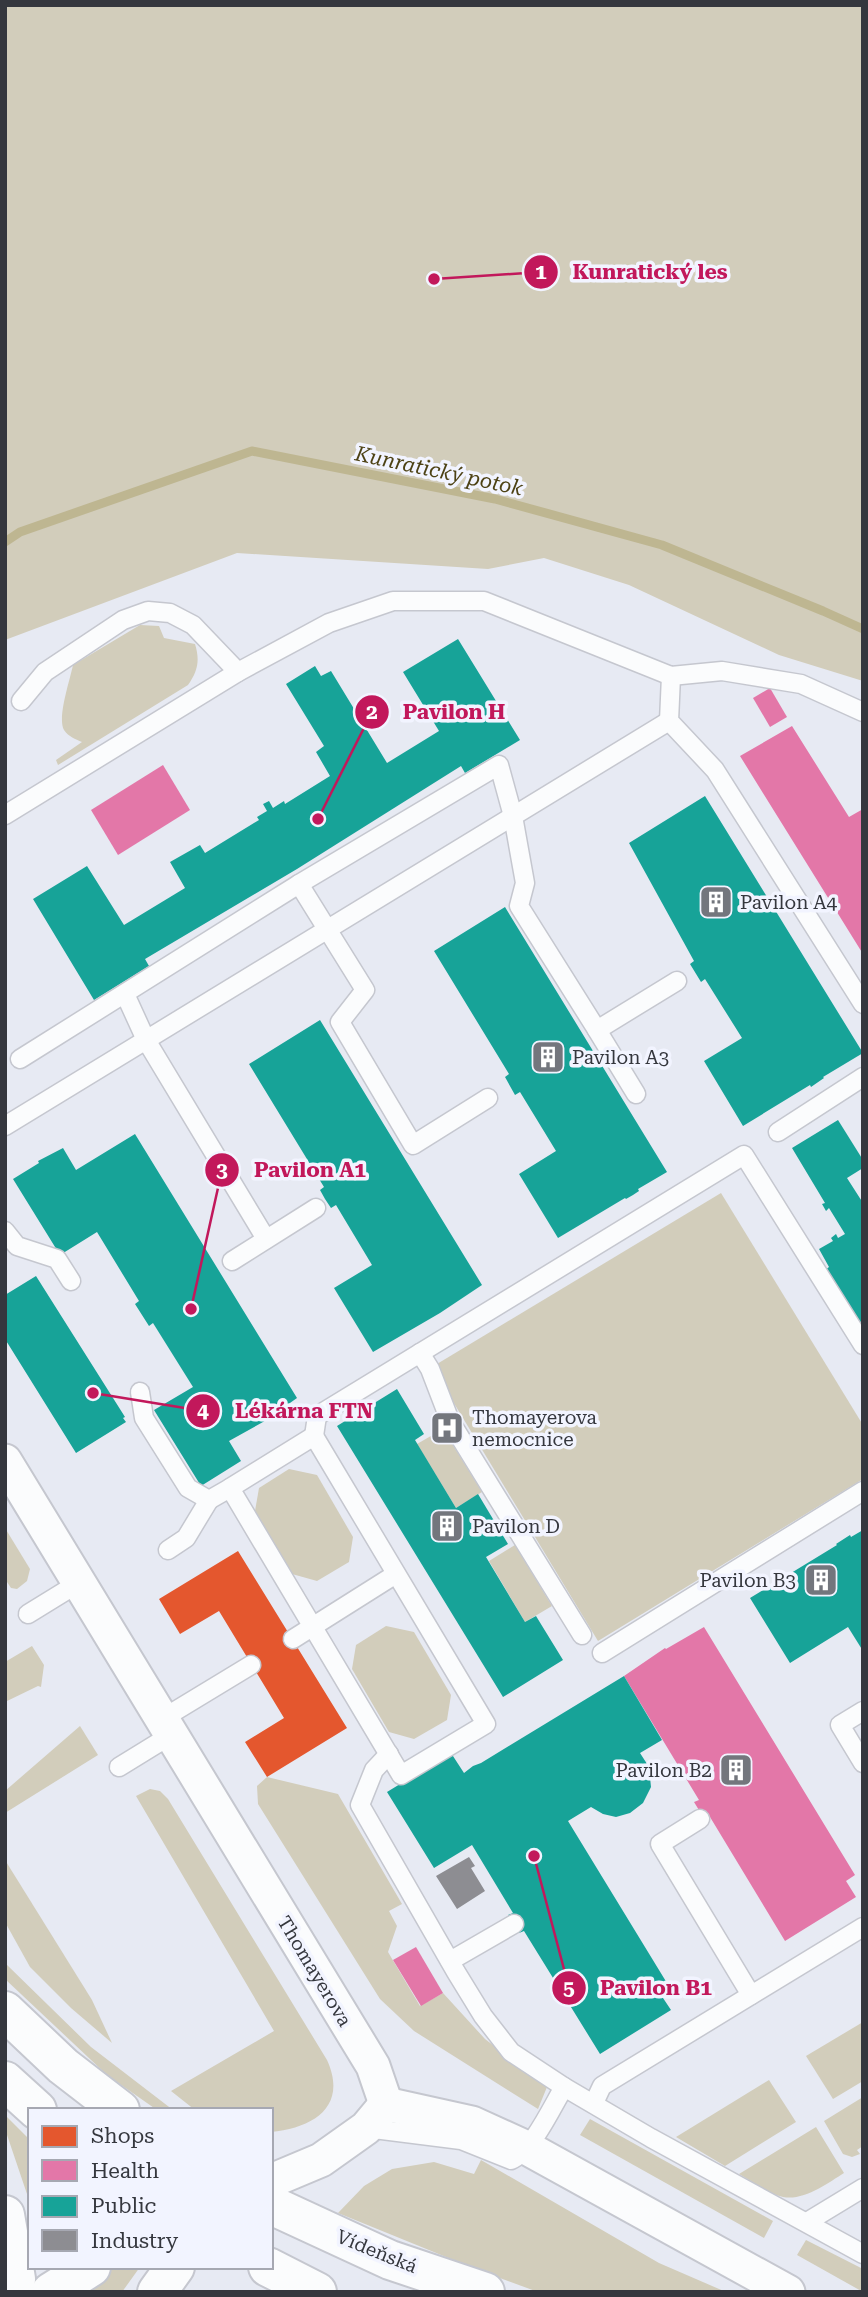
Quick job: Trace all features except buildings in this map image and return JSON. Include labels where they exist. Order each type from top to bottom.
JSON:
[{"type":"main road","points":[[5,2011],[63,2066],[117,2108]]},
{"type":"main road","points":[[5,2081],[35,2108]]},
{"type":"main road","name":"Vídeňská","points":[[273,2205],[390,2260],[485,2292]]},
{"type":"main road","points":[[5,2215],[16,2279],[15,2292]]},
{"type":"main road","points":[[51,2292],[88,2269]]},
{"type":"main road","points":[[157,2292],[174,2269]]},
{"type":"main road","points":[[272,2269],[317,2292]]},
{"type":"street","name":"Thomayerova","points":[[5,1461],[373,2066],[376,2116]]},
{"type":"street","points":[[273,2180],[321,2160],[376,2116],[472,2123],[527,2148],[788,2292]]},
{"type":"lane","points":[[5,815],[238,672],[329,622],[393,601],[484,601],[671,676],[722,671],[801,684],[863,712]]},
{"type":"lane","points":[[21,701],[45,672],[124,620],[148,611],[170,613],[193,625],[238,672]]},
{"type":"lane","points":[[671,676],[669,721],[715,770],[863,1004]]},
{"type":"lane","points":[[5,1126],[669,721]]},
{"type":"lane","points":[[20,1059],[299,884],[499,765],[513,816],[525,883],[519,906],[636,1094]]},
{"type":"lane","points":[[299,884],[365,990],[340,1021],[413,1145],[488,1098]]},
{"type":"lane","points":[[597,1030],[677,981]]},
{"type":"lane","points":[[125,995],[146,1040],[267,1240]]},
{"type":"lane","points":[[778,1132],[863,1077]]},
{"type":"lane","points":[[230,1488],[401,1774],[486,1724],[314,1436],[317,1416],[744,1154],[863,1345]]},
{"type":"lane","points":[[232,1261],[316,1208]]},
{"type":"lane","points":[[5,1231],[17,1246],[57,1259],[71,1280]]},
{"type":"lane","points":[[420,1353],[430,1369],[450,1421],[582,1636]]},
{"type":"lane","points":[[140,1392],[144,1418],[188,1488],[209,1500]]},
{"type":"lane","points":[[168,1550],[186,1538],[209,1500],[314,1436]]},
{"type":"lane","points":[[602,1653],[863,1491]]},
{"type":"lane","points":[[293,1639],[396,1574]]},
{"type":"lane","points":[[28,1614],[80,1582]]},
{"type":"lane","points":[[120,1767],[166,1727],[251,1665]]},
{"type":"lane","points":[[863,1711],[840,1725],[863,1763]]},
{"type":"lane","points":[[389,1754],[374,1770],[360,1805],[483,2016],[511,2052],[565,2087],[676,2151],[863,2254]]},
{"type":"lane","points":[[700,1819],[660,1844],[751,1995]]},
{"type":"lane","points":[[450,1961],[514,1924]]},
{"type":"lane","points":[[594,2103],[602,2086],[863,1927]]},
{"type":"lane","points":[[527,2148],[565,2087]]},
{"type":"lane","points":[[807,2222],[863,2188]]},
{"type":"shaded area","points":[[5,5],[863,5],[863,681],[779,655],[629,585],[544,558],[488,569],[237,553],[5,640]]},
{"type":"shaded area","points":[[140,625],[159,626],[164,638],[195,644],[197,665],[191,680],[188,685],[58,765],[56,760],[82,742],[72,738],[62,724],[73,665]]},
{"type":"shaded area","points":[[721,1193],[863,1425],[863,1479],[598,1641],[432,1367]]},
{"type":"shaded area","points":[[443,1429],[482,1492],[456,1508],[417,1444]]},
{"type":"shaded area","points":[[289,1469],[317,1475],[353,1537],[349,1562],[317,1581],[292,1574],[255,1511],[259,1488]]},
{"type":"shaded area","points":[[5,1528],[30,1569],[27,1581],[17,1589],[11,1588],[5,1579]]},
{"type":"shaded area","points":[[515,1545],[552,1606],[525,1622],[489,1561]]},
{"type":"shaded area","points":[[386,1626],[414,1632],[451,1695],[447,1720],[414,1739],[389,1732],[352,1669],[356,1645]]},
{"type":"shaded area","points":[[32,1646],[44,1665],[41,1687],[5,1702],[5,1662]]},
{"type":"shaded area","points":[[80,1726],[98,1755],[5,1813],[5,1791]]},
{"type":"shaded area","points":[[267,1777],[338,1794],[402,1904],[389,1911],[397,1926],[388,1952],[420,2006],[443,1993],[485,2039],[547,2087],[538,2109],[414,2031],[380,1999],[258,1804],[257,1786]]},
{"type":"shaded area","points":[[150,1789],[160,1791],[168,1799],[327,2060],[333,2090],[330,2102],[313,2120],[301,2126],[273,2132],[273,2108],[192,2108],[171,2091],[274,2031],[136,1796]]},
{"type":"shaded area","points":[[5,1860],[92,2000],[112,2043],[71,2008],[30,1967],[5,1922]]},
{"type":"shaded area","points":[[5,1963],[91,2047],[170,2108],[154,2108],[107,2075],[5,1979]]},
{"type":"shaded area","points":[[863,2022],[863,2081],[833,2099],[806,2056]]},
{"type":"shaded area","points":[[769,2080],[796,2122],[725,2166],[676,2137]]},
{"type":"shaded area","points":[[863,2097],[863,2146],[857,2150],[860,2154],[852,2157],[843,2154],[824,2121]]},
{"type":"shaded area","points":[[5,2115],[28,2138],[28,2201],[27,2194],[5,2129]]},
{"type":"shaded area","points":[[590,2119],[773,2221],[764,2238],[580,2135]]},
{"type":"shaded area","points":[[816,2127],[844,2173],[831,2182],[807,2194],[791,2198],[766,2190],[739,2174]]},
{"type":"shaded area","points":[[481,2160],[659,2263],[726,2292],[538,2292],[338,2213],[364,2186],[392,2169],[434,2162],[474,2174]]},
{"type":"shaded area","points":[[806,2240],[863,2269],[863,2292],[797,2255]]},
{"type":"shaded area","points":[[111,2269],[139,2269],[122,2292],[78,2292]]},
{"type":"waterway","name":"Kunratický potok","points":[[5,542],[20,532],[252,451],[495,499],[662,545],[863,629]]},
{"type":"place","name":"Kunratický les","points":[[434,279]]},
{"type":"place","name":"Pavilon H","points":[[318,819]]},
{"type":"place","name":"Pavilon A4","points":[[716,902]]},
{"type":"place","name":"Pavilon A3","points":[[548,1057]]},
{"type":"place","name":"Pavilon A1","points":[[191,1309]]},
{"type":"place","name":"Lékárna FTN","points":[[93,1393]]},
{"type":"place","name":"Thomayerova nemocnice","points":[[447,1428]]},
{"type":"place","name":"Pavilon D","points":[[447,1526]]},
{"type":"place","name":"Pavilon B3","points":[[821,1580]]},
{"type":"place","name":"Pavilon B2","points":[[736,1770]]},
{"type":"place","name":"Pavilon B1","points":[[534,1856]]}]
